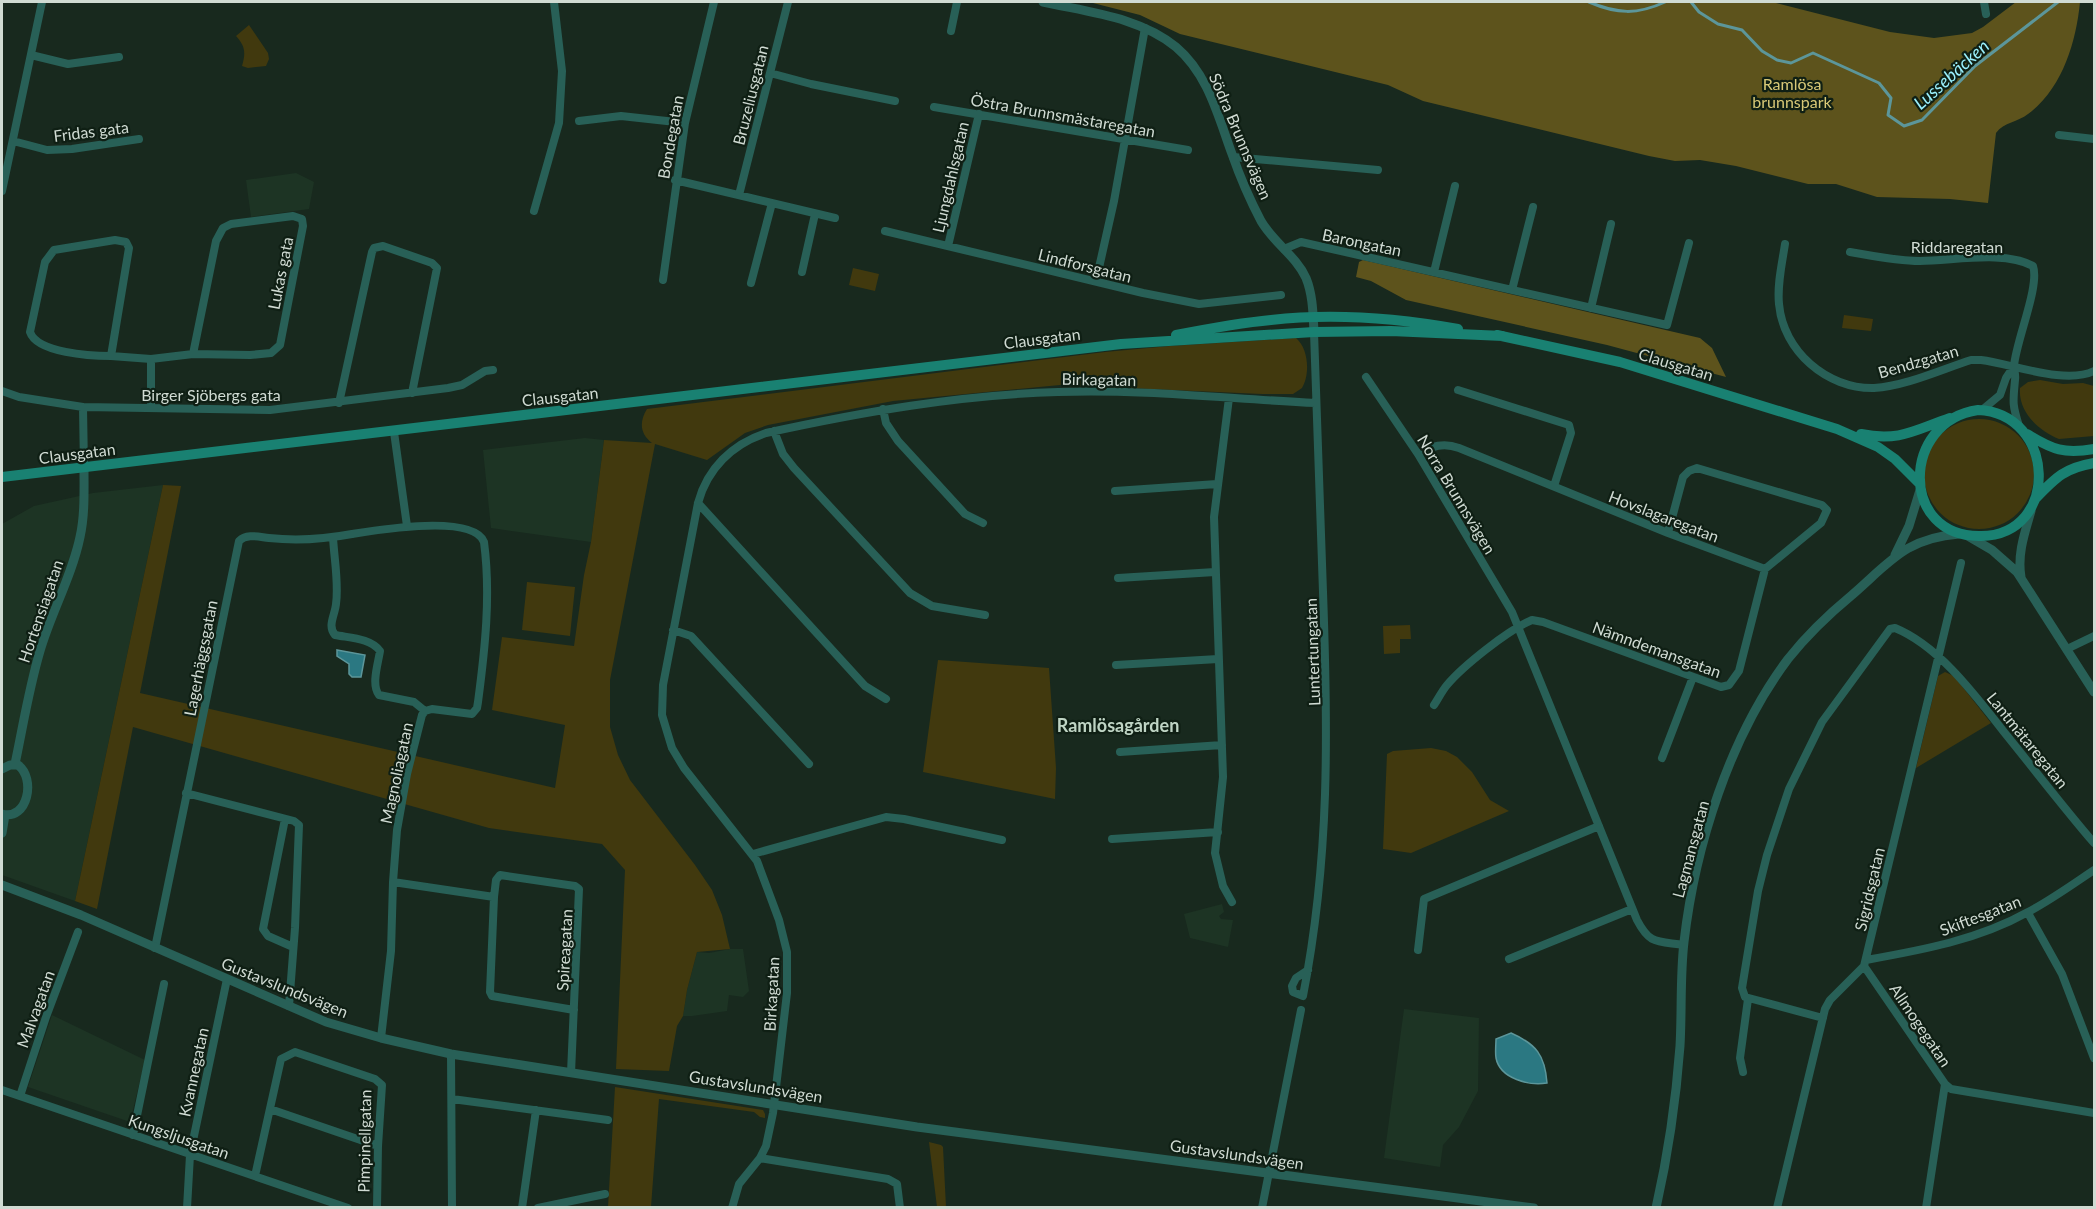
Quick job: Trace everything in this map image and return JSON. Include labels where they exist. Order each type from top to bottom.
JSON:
[{"type":"main road","name":"Clausgatan","points":[[2,477],[1121,344],[1241,324],[1313,317],[1400,320],[1503,336],[1620,362],[1837,429],[1878,447],[1895,459],[1920,487]]},
{"type":"main road","name":"Clausgatan","points":[[1121,344],[1314,332],[1391,331],[1503,336]]},
{"type":"main road","points":[[2094,449],[2072,452],[2058,450],[1999,413],[1968,412],[1958,416],[1935,435],[1925,450],[1919,472],[1920,487],[1925,504],[1933,515],[1948,527],[1964,535],[1988,536],[2012,527],[2053,480],[2068,469],[2094,463]]},
{"type":"main road","name":"Clausgatan","points":[[1837,429],[1896,437],[1958,416]]},
{"type":"main road","points":[[2022,429],[2035,453],[2039,467],[2040,482],[2034,501]]},
{"type":"street","points":[[2,191],[42,2]]},
{"type":"street","points":[[534,211],[559,123],[562,71],[554,2]]},
{"type":"street","name":"Bondegatan","points":[[663,280],[675,180],[685,123],[714,2]]},
{"type":"street","name":"Bruzeliusgatan","points":[[739,195],[788,2]]},
{"type":"street","points":[[951,31],[957,2]]},
{"type":"street","name":"Södra Brunnsvägen","points":[[1043,2],[1145,28],[1175,46],[1201,76],[1209,91],[1233,157],[1263,223],[1299,266],[1310,287],[1314,332]]},
{"type":"street","points":[[1984,2],[1986,14]]},
{"type":"street","points":[[1096,281],[1114,201],[1145,28]]},
{"type":"street","points":[[31,55],[68,64],[119,57]]},
{"type":"street","points":[[770,73],[895,101]]},
{"type":"street","name":"Östra Brunnsmästaregatan","points":[[934,107],[1188,150]]},
{"type":"street","name":"Ljungdahlsgatan","points":[[948,246],[979,114]]},
{"type":"street","points":[[579,121],[621,116],[685,123]]},
{"type":"street","points":[[2059,135],[2094,139]]},
{"type":"street","name":"Fridas gata","points":[[13,141],[47,150],[72,150],[139,139]]},
{"type":"street","points":[[1233,157],[1378,170]]},
{"type":"street","points":[[675,180],[835,218]]},
{"type":"street","points":[[1434,272],[1455,186]]},
{"type":"street","points":[[751,283],[772,203]]},
{"type":"street","points":[[1512,290],[1533,207]]},
{"type":"street","points":[[802,272],[815,214]]},
{"type":"street","name":"Lukas gata","points":[[111,356],[129,245],[126,242],[115,240],[54,250],[45,262],[30,332],[31,336],[43,346],[84,355],[151,359],[193,354],[271,353],[280,345],[303,226],[302,219],[293,216],[231,224],[223,228],[216,241],[193,354]]},
{"type":"street","points":[[1591,308],[1611,224]]},
{"type":"street","name":"Lindforsgatan","points":[[885,231],[1198,304],[1281,295]]},
{"type":"street","name":"Barongatan","points":[[1284,249],[1301,242],[1666,325],[1689,243]]},
{"type":"street","name":"Bendzgatan","points":[[1785,244],[1779,301],[1784,327],[1791,343],[1815,368],[1846,385],[1874,388],[1903,382],[1971,360],[2069,377],[2088,375],[2094,371]]},
{"type":"street","points":[[339,403],[372,252],[374,248],[383,246],[432,264],[437,268],[412,393]]},
{"type":"street","name":"Riddaregatan","points":[[1850,252],[1908,260],[2000,258],[2026,262],[2032,266],[2034,270],[2031,294],[2014,366],[2006,378],[2000,395],[1982,411]]},
{"type":"street","name":"Luntertungatan","points":[[1308,970],[1322,874],[1328,768],[1314,332]]},
{"type":"street","points":[[151,359],[151,407]]},
{"type":"street","name":"Riddaregatan","points":[[2014,366],[2016,379],[2012,399],[2022,429]]},
{"type":"street","name":"Birger Sjöbergs gata","points":[[83,407],[270,410],[339,403],[462,385],[485,371],[493,370]]},
{"type":"street","name":"Norra Brunnsvägen","points":[[1366,377],[1418,454],[1512,612],[1644,934],[1648,938],[1684,945]]},
{"type":"street","points":[[1458,390],[1569,424],[1571,433],[1554,486]]},
{"type":"street","points":[[2,391],[19,397],[83,407],[84,468]]},
{"type":"street","name":"Birkagatan","points":[[760,1158],[766,1146],[774,1105],[787,993],[788,961],[779,920],[759,866],[753,854],[684,768],[667,737],[661,700],[698,503],[707,478],[727,454],[748,440],[774,431],[883,409],[1058,392],[1124,392],[1316,403]]},
{"type":"street","points":[[1229,398],[1214,517],[1223,787],[1215,853],[1224,890],[1232,902]]},
{"type":"street","points":[[883,409],[886,423],[898,441],[965,514],[983,523]]},
{"type":"street","points":[[774,431],[781,450],[794,468],[910,593],[932,606],[985,615]]},
{"type":"street","points":[[394,432],[407,526]]},
{"type":"street","name":"Hovslagaregatan","points":[[1418,454],[1437,445],[1452,445],[1765,569]]},
{"type":"street","name":"Hortensiagatan","points":[[15,764],[38,658],[80,538],[84,513],[84,468]]},
{"type":"street","points":[[1668,532],[1683,477],[1696,468],[1824,506],[1827,513],[1821,523],[1765,569]]},
{"type":"street","points":[[1115,491],[1217,484]]},
{"type":"street","name":"Lagmansgatan","points":[[1894,558],[1909,526],[1920,487]]},
{"type":"street","points":[[2022,579],[2020,563],[2022,546],[2034,501]]},
{"type":"street","points":[[698,503],[865,686],[886,699]]},
{"type":"street","name":"Lagerhäggsgatan","points":[[155,948],[238,541],[250,536],[291,540],[333,537],[407,526]]},
{"type":"street","name":"Magnoliagatan","points":[[381,1038],[391,951],[393,882],[403,796],[424,711],[432,709],[472,714],[477,708],[486,645],[487,603],[483,539],[474,531],[442,526],[407,526]]},
{"type":"street","points":[[1964,535],[2001,556],[2022,579],[2094,692]]},
{"type":"street","name":"Lagmansgatan","points":[[1656,1208],[1668,1147],[1677,1076],[1684,945],[1695,880],[1708,831],[1732,761],[1753,716],[1779,674],[1799,646],[1837,607],[1908,547],[1921,541],[1964,535]]},
{"type":"street","points":[[333,537],[336,604],[331,626],[332,632],[335,635],[370,642],[376,646],[380,651],[376,692],[379,695],[414,702],[424,711]]},
{"type":"street","name":"Sigridsgatan","points":[[1865,963],[1961,563]]},
{"type":"street","name":"Nämndemansgatan","points":[[1519,628],[1532,620],[1543,622],[1724,687],[1736,677],[1765,569]]},
{"type":"street","points":[[1118,578],[1215,572]]},
{"type":"street","points":[[1434,705],[1447,685],[1476,659],[1519,628]]},
{"type":"street","name":"Lantmätaregatan","points":[[1748,999],[1742,988],[1747,948],[1762,874],[1789,789],[1814,736],[1890,629],[1895,628],[1902,631],[1938,656],[1964,682],[2094,843]]},
{"type":"street","points":[[673,630],[691,636],[809,764]]},
{"type":"street","points":[[2067,649],[2094,636]]},
{"type":"street","points":[[1116,665],[1218,659]]},
{"type":"street","points":[[1662,758],[1693,677]]},
{"type":"street","points":[[1120,752],[1222,745]]},
{"type":"street","points":[[2,769],[15,764],[27,775],[26,799],[23,807],[16,812],[3,814],[2,833]]},
{"type":"street","points":[[186,793],[297,823],[300,830],[289,1006]]},
{"type":"street","points":[[753,854],[886,818],[904,819],[1002,840]]},
{"type":"street","points":[[285,819],[263,929],[268,936],[293,947]]},
{"type":"street","points":[[1418,950],[1424,899],[1599,826]]},
{"type":"street","points":[[1112,839],[1218,832]]},
{"type":"street","name":"Skiftesgatan","points":[[1865,963],[1975,935],[2028,913],[2094,870]]},
{"type":"street","name":"Spireagatan","points":[[571,1073],[574,1010],[579,889],[575,886],[500,875],[496,877],[490,994],[497,998],[574,1010]]},
{"type":"street","points":[[393,882],[494,897]]},
{"type":"street","name":"Gustavslundsvägen","points":[[2,885],[54,903],[326,1022],[381,1038],[451,1054],[916,1127],[1534,1208]]},
{"type":"street","points":[[1509,959],[1632,909]]},
{"type":"street","points":[[2028,913],[2062,974],[2094,1058]]},
{"type":"street","name":"Malvagatan","points":[[20,1096],[46,1017],[78,932]]},
{"type":"street","points":[[1778,1208],[1823,1018],[1830,1000],[1865,963]]},
{"type":"street","name":"Allmogegatan","points":[[1865,963],[1945,1084],[1926,1208]]},
{"type":"street","name":"Kvannegatan","points":[[187,1208],[189,1155],[227,980]]},
{"type":"street","points":[[133,1135],[164,984]]},
{"type":"street","points":[[1743,1072],[1740,1058],[1748,999],[1823,1018]]},
{"type":"street","points":[[1262,1208],[1301,1010]]},
{"type":"street","name":"Pimpinellgatan","points":[[255,1176],[281,1059],[295,1052],[375,1078],[382,1085],[377,1208]]},
{"type":"street","points":[[451,1054],[452,1208]]},
{"type":"street","points":[[1945,1084],[1951,1089],[2094,1113]]},
{"type":"street","name":"Kungsljusgatan","points":[[2,1090],[348,1208]]},
{"type":"street","points":[[452,1099],[608,1120]]},
{"type":"street","points":[[270,1109],[378,1146]]},
{"type":"street","points":[[522,1208],[536,1110]]},
{"type":"street","points":[[732,1208],[739,1184],[760,1158],[888,1179],[897,1184],[900,1208]]},
{"type":"street","points":[[538,1208],[604,1194]]},
{"type":"shaded area","points":[[249,25],[268,53],[269,59],[266,66],[248,68],[242,66],[244,50],[236,36]]},
{"type":"shaded area","points":[[296,173],[314,182],[309,209],[251,217],[246,180]]},
{"type":"shaded area","points":[[853,268],[879,274],[875,291],[849,285]]},
{"type":"shaded area","points":[[1844,315],[1873,319],[1871,331],[1842,328]]},
{"type":"shaded area","points":[[1296,338],[1304,349],[1307,369],[1305,383],[1293,394],[1060,385],[893,401],[768,425],[745,433],[707,460],[655,444],[610,680],[610,727],[618,755],[630,780],[712,890],[722,915],[730,949],[697,952],[683,1016],[677,1026],[669,1071],[616,1069],[625,870],[602,844],[489,828],[133,727],[97,909],[75,901],[163,485],[181,486],[140,693],[555,788],[565,725],[492,710],[502,637],[574,646],[591,542],[604,440],[652,443],[645,436],[642,428],[647,409],[1105,352]]},
{"type":"shaded area","points":[[2040,380],[2094,386],[2094,436],[2059,439],[2044,431],[2031,419],[2022,405],[2020,388],[2028,382]]},
{"type":"shaded area","points":[[1979,419],[2000,423],[2018,435],[2030,453],[2034,474],[2030,495],[2018,513],[2000,525],[1979,529],[1958,525],[1940,513],[1928,495],[1924,474],[1928,453],[1940,435],[1958,423]]},
{"type":"shaded area","points":[[585,438],[604,440],[591,542],[491,528],[483,450]]},
{"type":"shaded area","points":[[163,485],[75,901],[2,875],[2,524],[34,506],[93,493]]},
{"type":"shaded area","points":[[527,582],[575,587],[570,636],[522,630]]},
{"type":"shaded area","points":[[1410,625],[1411,639],[1400,639],[1400,653],[1384,654],[1383,626]]},
{"type":"shaded area","points":[[938,660],[1049,668],[1056,768],[1055,799],[923,772]]},
{"type":"shaded area","points":[[1945,672],[1954,676],[1991,723],[1916,768],[1938,676]]},
{"type":"shaded area","points":[[1431,748],[1446,751],[1457,757],[1472,772],[1490,800],[1509,811],[1411,853],[1383,849],[1387,754],[1393,751]]},
{"type":"shaded area","points":[[1222,904],[1224,912],[1219,916],[1221,919],[1233,920],[1228,947],[1190,938],[1184,914]]},
{"type":"shaded area","points":[[743,949],[749,991],[743,997],[729,995],[727,1011],[683,1016],[697,952],[709,953]]},
{"type":"shaded area","points":[[1404,1009],[1479,1018],[1478,1091],[1459,1127],[1443,1145],[1440,1167],[1384,1158]]},
{"type":"shaded area","points":[[52,1015],[145,1060],[130,1122],[28,1087]]},
{"type":"shaded area","points":[[615,1087],[763,1110],[765,1118],[754,1112],[659,1099],[651,1207],[608,1207]]},
{"type":"shaded area","points":[[929,1142],[943,1147],[946,1207],[937,1207]]},
{"type":"green space","name":"Ramlösa brunnspark","points":[[1089,2],[1772,2],[1890,32],[1934,38],[1972,33],[2016,2],[2080,2],[2071,49],[2050,92],[2028,114],[1996,133],[1988,203],[1950,199],[1877,197],[1836,184],[1808,184],[1736,166],[1700,160],[1675,161],[1649,156],[1423,101],[1388,85],[1180,34],[1140,15]]},
{"type":"green space","points":[[1363,260],[1700,338],[1712,348],[1726,377],[1607,345],[1406,300],[1371,281],[1356,277],[1359,262]]},
{"type":"water","points":[[337,650],[365,655],[361,677],[352,677],[349,674],[349,664],[337,656]]},
{"type":"water","points":[[1511,1033],[1533,1046],[1538,1052],[1544,1065],[1547,1083],[1524,1082],[1503,1071],[1496,1056],[1496,1039]]},
{"type":"waterway","name":"Lussebäcken","points":[[1589,2],[1618,11],[1636,11],[1665,2]]},
{"type":"waterway","name":"Lussebäcken","points":[[1691,2],[1699,12],[1718,24],[1742,30],[1762,51],[1777,60],[1791,63],[1813,53],[1879,83],[1891,98],[1888,115],[1904,126],[1922,120],[1975,66],[2058,2]]},
{"type":"district","name":"Ramlösagården","points":[[1118,725]]}]
